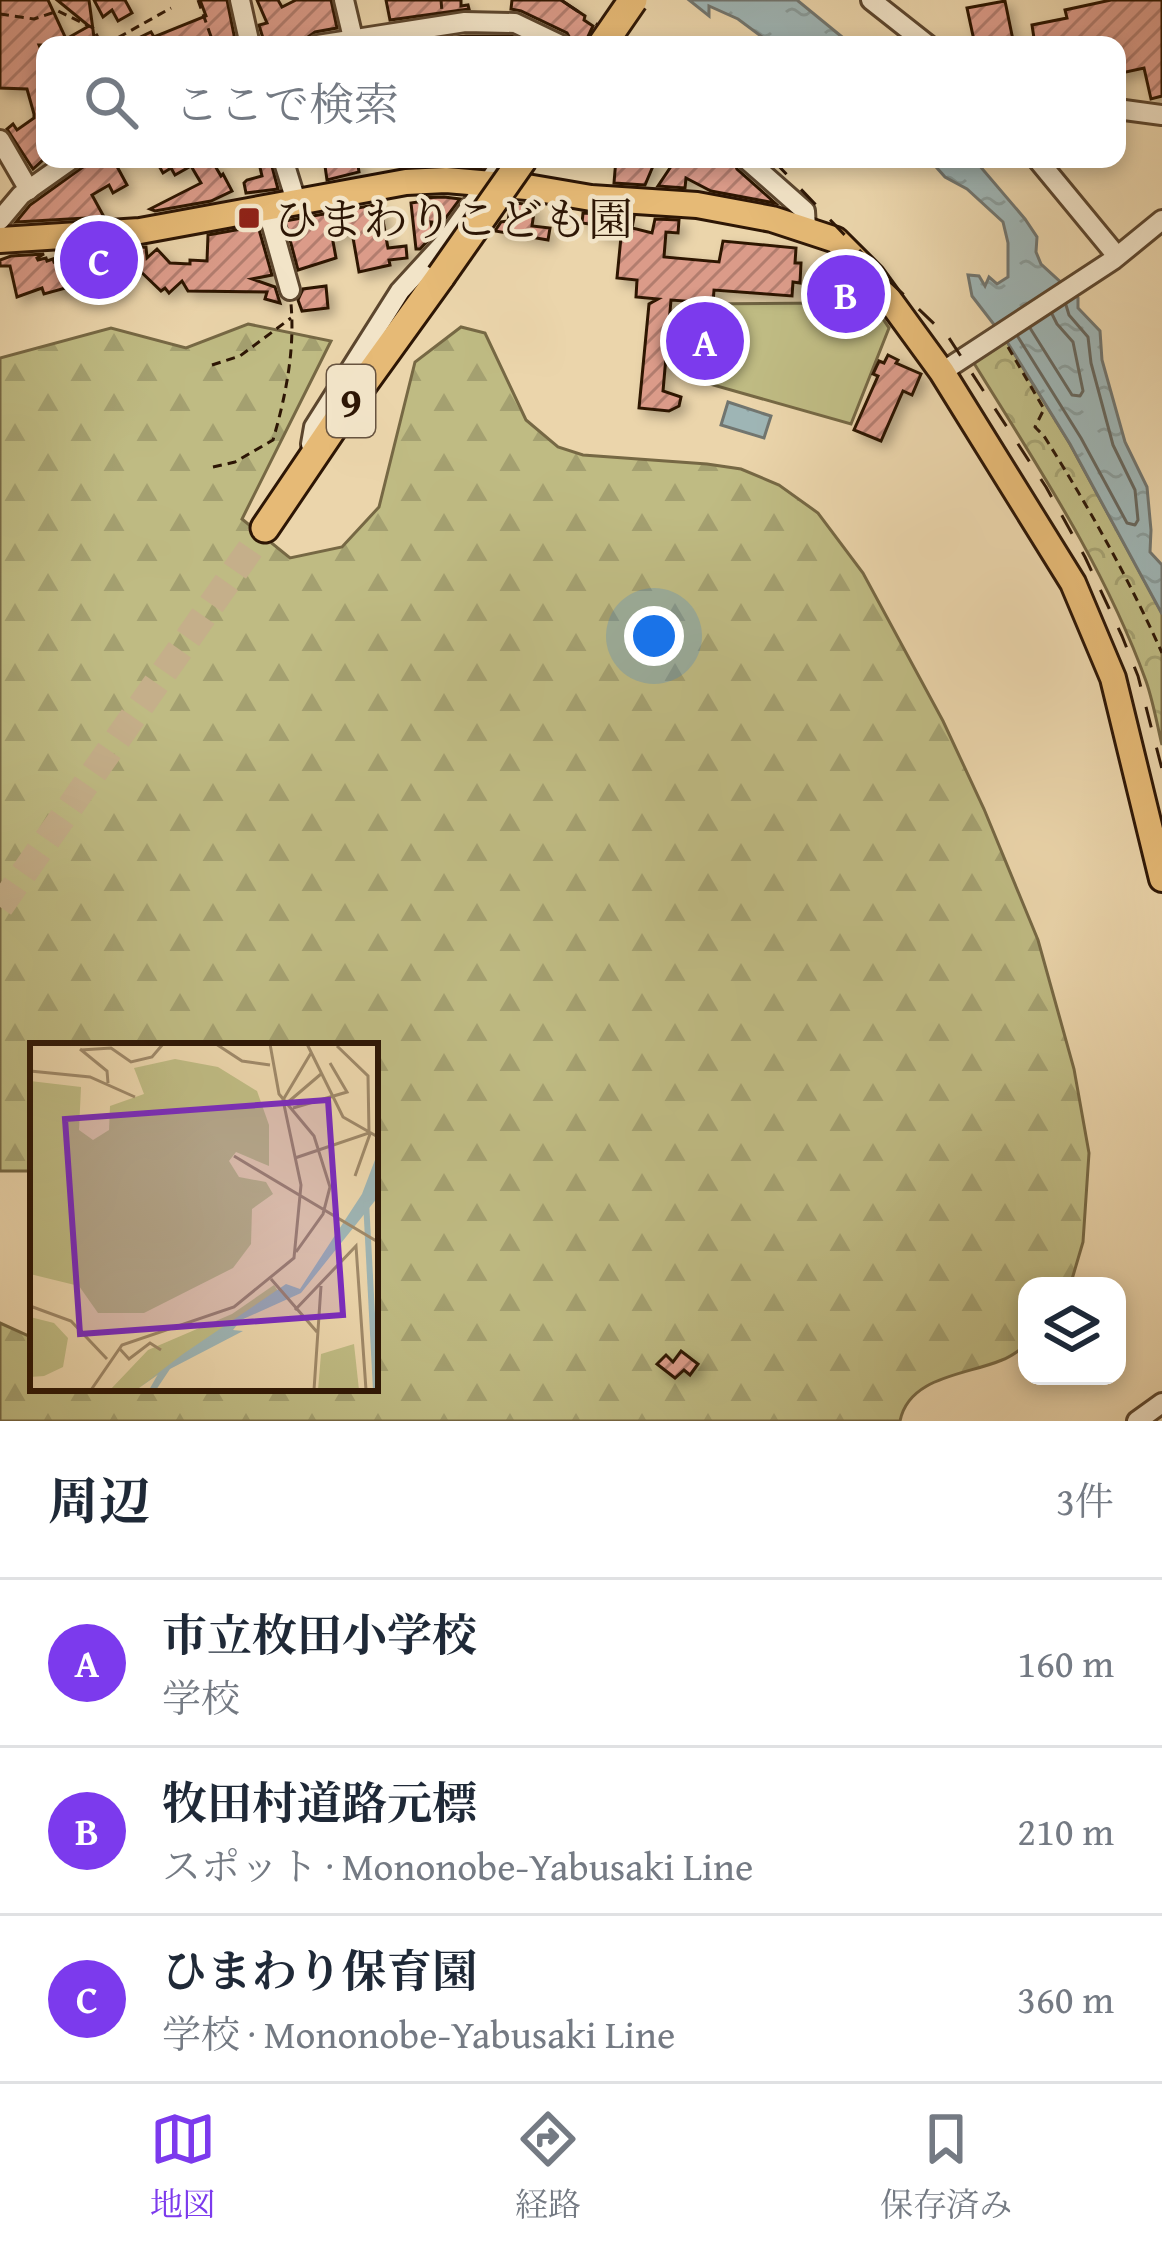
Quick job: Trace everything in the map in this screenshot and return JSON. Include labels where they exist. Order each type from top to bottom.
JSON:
[{"type":"highway","points":[[608,36],[633,0]]},
{"type":"highway","name":"9","points":[[265,528],[517,168]]},
{"type":"main road","points":[[0,241],[140,230],[406,182],[446,180],[697,205],[772,219],[836,240],[872,276],[942,372],[1073,583],[1113,678],[1162,879]]},
{"type":"street","points":[[241,0],[248,36]]},
{"type":"street","points":[[344,0],[353,36]]},
{"type":"street","points":[[871,0],[917,36]]},
{"type":"street","points":[[367,36],[465,22],[515,23],[542,36]]},
{"type":"street","points":[[1126,110],[1162,115]]},
{"type":"street","points":[[0,140],[29,190]]},
{"type":"street","points":[[0,220],[8,208],[60,168]]},
{"type":"street","points":[[286,168],[296,202]]},
{"type":"street","points":[[319,450],[311,444],[314,427],[400,291],[446,242],[500,168]]},
{"type":"street","points":[[756,168],[805,211],[806,228]]},
{"type":"street","points":[[1044,168],[1115,258]]},
{"type":"street","points":[[267,208],[290,290]]},
{"type":"street","points":[[942,372],[1115,258],[1162,220]]},
{"type":"street","points":[[1137,1421],[1162,1403]]},
{"type":"path","points":[[198,0],[211,36]]},
{"type":"path","points":[[120,36],[171,8]]},
{"type":"path","points":[[0,14],[34,19],[58,11],[93,28],[98,36]]},
{"type":"path","points":[[213,467],[235,462],[273,440],[291,355],[290,290]]},
{"type":"path","points":[[212,365],[240,356],[292,317]]},
{"type":"path","points":[[1004,344],[1044,409],[1035,427],[1094,514],[1162,653]]},
{"type":"green space","points":[[827,303],[849,315],[879,313],[889,328],[851,424],[685,377],[694,304]]},
{"type":"green space","points":[[248,324],[331,341],[242,519],[290,558],[342,547],[379,507],[415,362],[461,327],[485,333],[526,420],[558,447],[583,455],[741,469],[779,485],[818,513],[863,573],[943,721],[984,809],[1038,940],[1074,1069],[1089,1153],[1083,1242],[1073,1277],[1018,1277],[1018,1351],[927,1386],[906,1406],[900,1421],[0,1421],[0,1323],[30,1337],[30,1391],[378,1391],[378,1043],[30,1043],[30,1171],[0,1171],[0,358],[111,328],[186,348]]},
{"type":"green space","points":[[1006,340],[1070,444],[1162,613],[1162,745],[1146,681],[1110,597],[972,360]]},
{"type":"water","points":[[689,0],[797,0],[841,36],[761,36],[709,6],[709,16]]},
{"type":"water","points":[[937,168],[982,168],[1037,237],[1041,264],[1078,298],[1078,308],[1100,331],[1102,360],[1125,442],[1147,487],[1150,552],[1162,565],[1162,614],[1070,444],[1006,340],[972,296],[968,275],[979,276],[985,286],[989,277],[997,284],[1008,277],[1003,222],[967,189]]},
{"type":"water","points":[[728,402],[771,416],[764,438],[721,425]]},
{"type":"building","points":[[0,0],[48,0],[65,36],[36,36],[33,169],[7,129],[13,124],[17,130],[34,118],[27,89],[0,88]]},
{"type":"building","points":[[57,0],[89,0],[94,36],[71,36],[89,26]]},
{"type":"building","points":[[94,0],[125,0],[132,13],[118,21],[112,10],[103,17]]},
{"type":"building","points":[[200,0],[227,0],[234,36],[156,36],[206,16]]},
{"type":"building","points":[[257,0],[278,0],[282,7],[296,0],[331,0],[337,28],[309,36],[262,36],[259,25],[267,23]]},
{"type":"building","points":[[386,0],[461,0],[461,6],[469,9],[390,20]]},
{"type":"building","points":[[512,0],[561,0],[593,26],[588,36],[569,36],[511,9]]},
{"type":"building","points":[[1111,0],[1162,0],[1162,96],[1151,99],[1144,68],[1126,72],[1126,36],[1034,36],[1032,25],[1067,18],[1065,10]]},
{"type":"building","points":[[1005,1],[1012,36],[973,36],[967,8]]},
{"type":"building","points":[[81,168],[118,168],[127,185],[113,193],[109,185],[92,195],[104,217],[16,222],[30,205]]},
{"type":"building","points":[[192,168],[216,168],[232,191],[211,201],[150,209],[201,183]]},
{"type":"building","points":[[260,168],[272,168],[278,189],[246,193],[244,183],[262,176]]},
{"type":"building","points":[[325,168],[358,168],[359,172],[327,180]]},
{"type":"building","points":[[615,168],[652,168],[645,185],[614,183]]},
{"type":"building","points":[[670,168],[737,168],[775,203],[711,191],[686,178],[685,188],[658,186]]},
{"type":"building","points":[[418,198],[460,199],[442,223],[431,222],[433,235],[416,249],[411,203]]},
{"type":"building","points":[[515,203],[535,205],[532,226],[550,228],[548,240],[495,231],[508,221]]},
{"type":"building","points":[[380,204],[388,248],[406,246],[407,258],[359,272],[352,232],[332,236],[336,258],[298,270],[285,221]]},
{"type":"building","points":[[583,213],[634,217],[632,228],[652,233],[655,219],[679,220],[678,233],[666,232],[664,257],[719,262],[723,241],[796,248],[800,283],[793,282],[792,296],[714,290],[713,303],[671,300],[663,391],[681,397],[679,406],[669,411],[639,408],[649,304],[658,299],[636,297],[637,280],[617,278],[621,237],[596,232],[597,225],[582,223]]},
{"type":"building","points":[[258,226],[272,275],[252,279],[275,287],[280,303],[265,299],[267,292],[188,291],[182,281],[169,293],[165,288],[161,291],[136,267],[115,270],[119,286],[113,288],[87,282],[17,297],[10,266],[0,266],[0,260],[11,256],[44,254],[38,260],[54,262],[84,251],[146,247],[147,258],[157,249],[170,263],[190,264],[190,260],[207,261],[208,235]]},
{"type":"building","points":[[326,286],[328,308],[302,311],[298,300],[303,289]]},
{"type":"building","points":[[888,355],[921,374],[912,395],[903,391],[881,441],[854,430],[878,376],[873,374]]},
{"type":"building","points":[[681,1351],[698,1364],[690,1375],[684,1370],[675,1378],[657,1364],[666,1355],[673,1362]]},
{"type":"tunnel","points":[[0,907],[265,528]]},
{"type":"railway","points":[[561,0],[615,36]]},
{"type":"railway","points":[[781,168],[949,338],[1046,487],[1122,636],[1138,676],[1162,769]]},
{"type":"place","name":"ひまわりこども園","points":[[249,218]]},
{"type":"place","name":"ひまわり保育園","points":[[99,260]]},
{"type":"place","name":"牧田村道路元標","points":[[846,294]]},
{"type":"place","name":"市立枚田小学校","points":[[705,341]]}]
